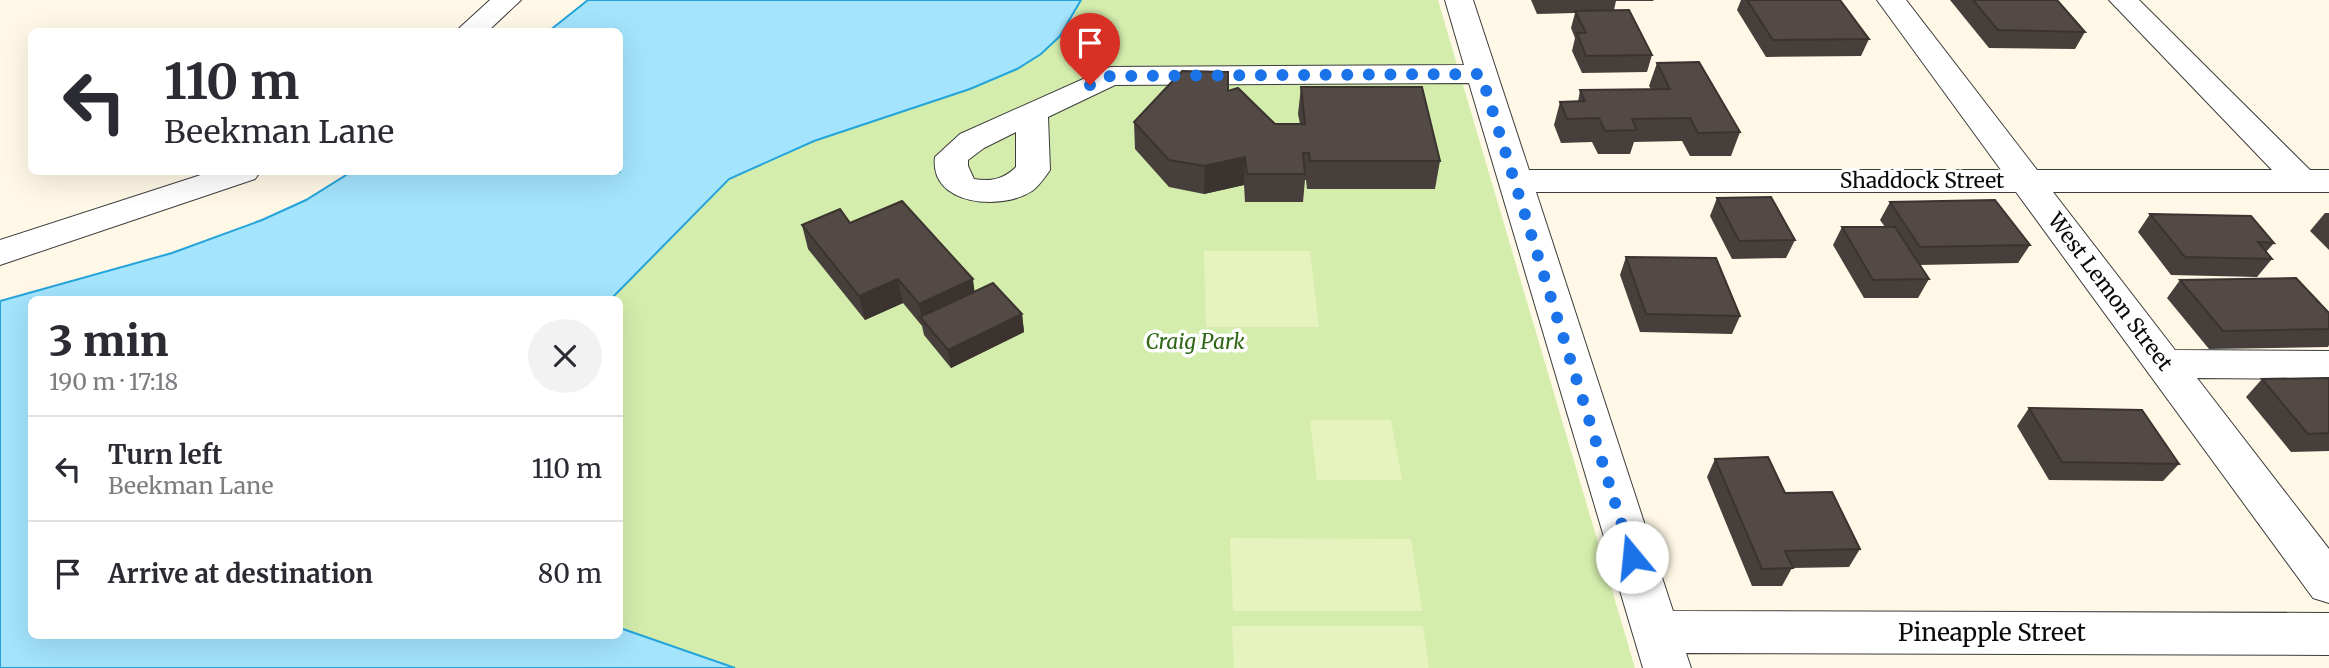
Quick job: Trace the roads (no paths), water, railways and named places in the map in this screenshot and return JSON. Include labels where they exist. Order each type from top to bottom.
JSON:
[{"type":"street","points":[[474,28],[507,0]]},
{"type":"street","points":[[1459,0],[1661,650]]},
{"type":"street","name":"West Lemon Street","points":[[1891,0],[2329,584]]},
{"type":"street","points":[[2123,0],[2315,181]]},
{"type":"street","points":[[1032,112],[1110,76],[1481,74]]},
{"type":"street","points":[[0,253],[234,175]]},
{"type":"street","name":"Shaddock Street","points":[[1516,181],[2315,181]]},
{"type":"street","points":[[2164,364],[2329,365]]},
{"type":"street","name":"Pineapple Street","points":[[1661,650],[2329,634]]},
{"type":"water","points":[[588,0],[1081,0],[1060,36],[1041,54],[1017,69],[970,89],[814,141],[729,179],[614,296],[28,296],[28,639],[623,639],[623,629],[735,668],[0,668],[0,301],[172,253],[262,220],[306,200],[346,175],[623,175],[623,28],[553,28]]},
{"type":"park label","name":"Craig Park","points":[[1195,342]]}]
